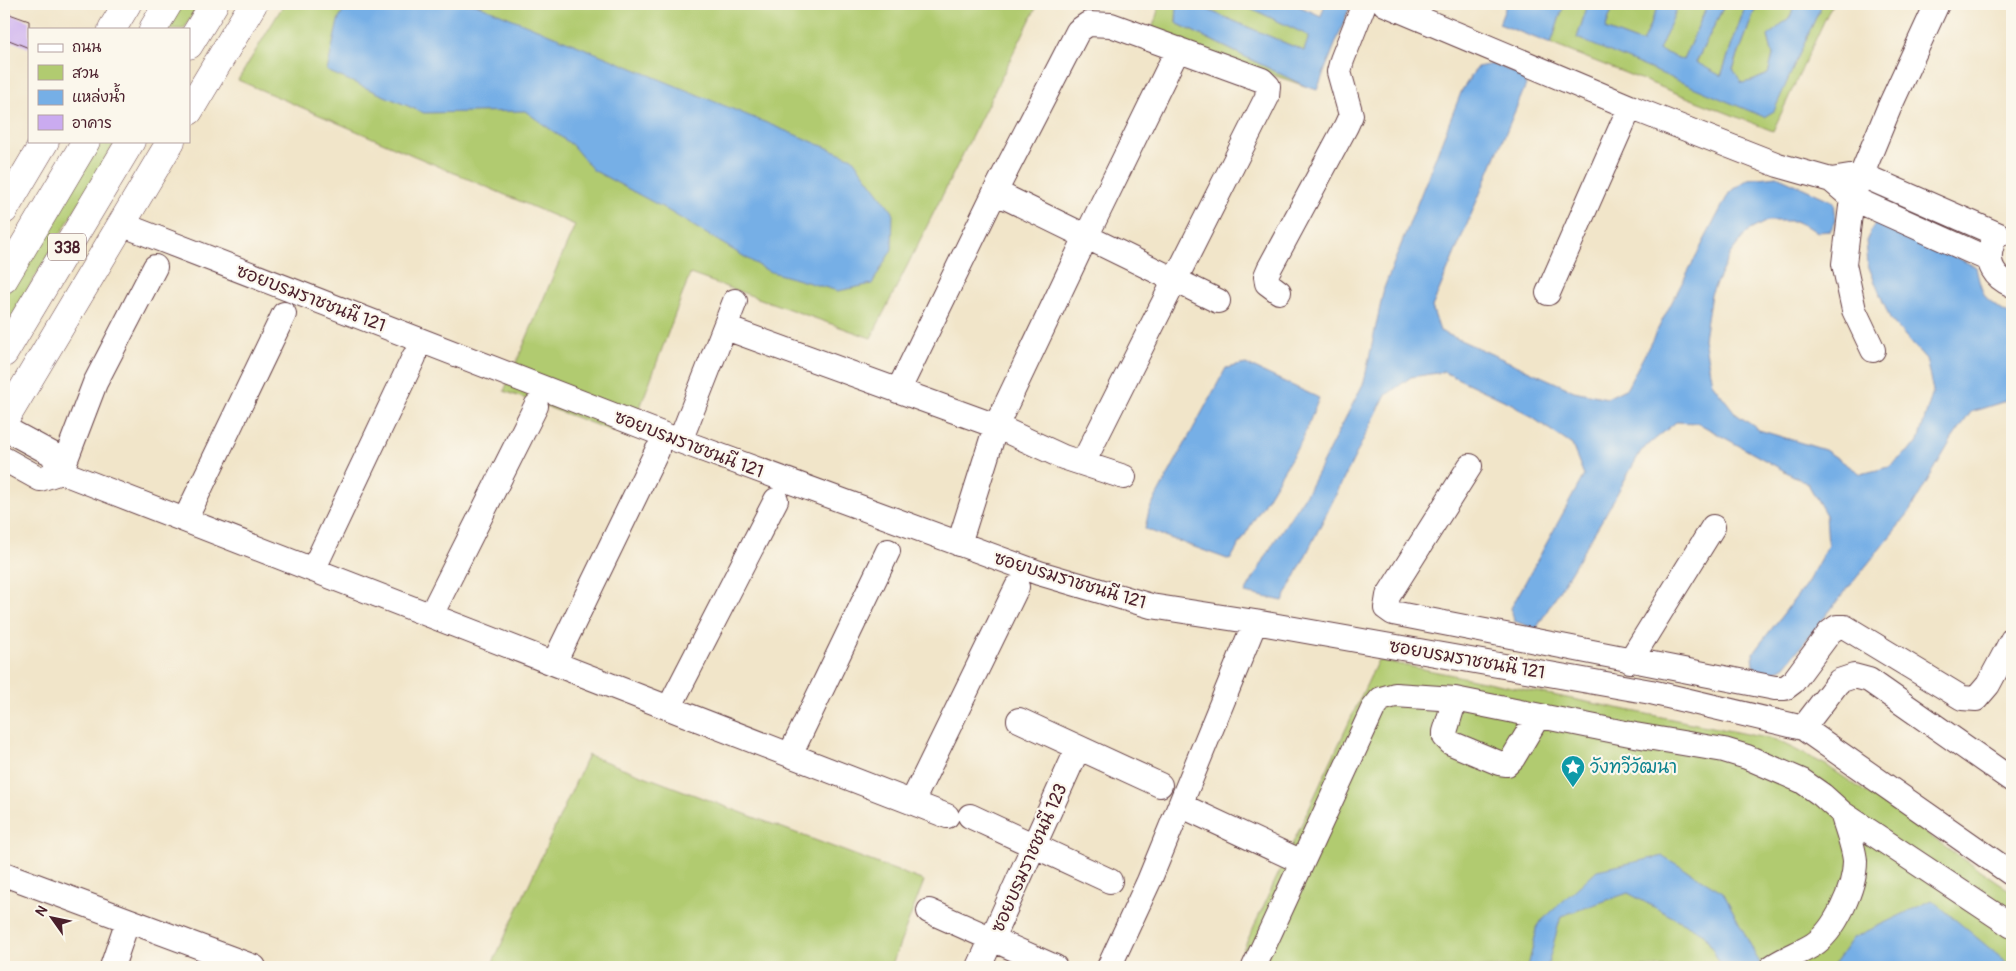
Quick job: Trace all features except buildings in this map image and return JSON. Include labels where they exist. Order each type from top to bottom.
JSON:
[{"type":"main road","points":[[113,28],[127,4]]},
{"type":"main road","points":[[154,28],[168,4]]},
{"type":"main road","points":[[190,43],[214,4]]},
{"type":"main road","points":[[190,109],[253,4]]},
{"type":"main road","points":[[4,210],[44,142]]},
{"type":"main road","name":"338","points":[[4,279],[85,142]]},
{"type":"main road","name":"338","points":[[4,353],[130,142]]},
{"type":"main road","name":"338","points":[[4,421],[170,142]]},
{"type":"street","points":[[1279,292],[1267,283],[1266,276],[1268,270],[1351,114],[1339,72],[1364,4]]},
{"type":"street","points":[[1385,4],[1630,108],[1778,165],[1831,180],[1852,198],[1990,260]]},
{"type":"street","points":[[1873,350],[1854,310],[1844,264],[1852,198],[1889,108],[1937,4]]},
{"type":"street","points":[[898,391],[995,192],[1078,31],[1088,24],[1111,25],[1262,80],[1268,86],[1268,97],[1083,463]]},
{"type":"street","points":[[959,544],[996,426],[1178,49]]},
{"type":"street","points":[[1548,293],[1630,108]]},
{"type":"street","points":[[1831,180],[1862,175],[2005,231],[1990,251],[1990,260],[1997,276],[2012,285]]},
{"type":"street","points":[[995,192],[1175,278],[1218,301]]},
{"type":"street","name":"ซอยบรมราชชนนี 121","points":[[121,224],[680,442],[1039,573],[1151,606],[1255,622],[1651,692],[1803,728]]},
{"type":"street","points":[[61,472],[95,383],[155,268]]},
{"type":"street","points":[[680,442],[735,302]]},
{"type":"street","points":[[185,520],[284,314]]},
{"type":"street","points":[[726,328],[996,426],[1063,457],[1124,477]]},
{"type":"street","points":[[313,570],[414,357]]},
{"type":"street","points":[[431,615],[536,406]]},
{"type":"street","points":[[4,428],[52,454],[61,472]]},
{"type":"street","points":[[554,663],[657,451]]},
{"type":"street","points":[[4,459],[40,479],[61,472],[912,802],[958,816],[1110,880]]},
{"type":"street","points":[[1470,466],[1388,596],[1386,608],[1393,613],[1775,688],[1786,688],[1793,682],[1830,632],[1837,627],[1846,627],[1962,698],[1976,699],[1988,685],[2012,640]]},
{"type":"street","points":[[669,708],[776,500]]},
{"type":"street","points":[[1630,661],[1713,527]]},
{"type":"street","points":[[790,755],[888,550]]},
{"type":"street","points":[[912,802],[1017,587]]},
{"type":"street","points":[[1109,967],[1149,881],[1255,622]]},
{"type":"street","points":[[2012,780],[1869,680],[1854,676],[1839,681],[1803,728],[2012,874]]},
{"type":"street","points":[[1254,967],[1373,709],[1381,699],[1394,695],[1455,699],[1724,750],[1747,757],[1802,781],[1822,795],[1842,813],[1884,839],[2012,926]]},
{"type":"street","points":[[1455,699],[1445,737],[1451,743],[1499,763],[1507,764],[1514,758],[1538,716]]},
{"type":"street","points":[[1019,720],[1160,785]]},
{"type":"street","name":"ซอยบรมราชชนนี 123","points":[[979,967],[1035,847],[1078,748]]},
{"type":"street","points":[[1180,805],[1302,862]]},
{"type":"street","points":[[1775,965],[1814,944],[1829,928],[1843,908],[1851,885],[1855,861],[1842,813]]},
{"type":"street","points":[[1855,861],[1884,839]]},
{"type":"street","points":[[4,874],[254,967]]},
{"type":"street","points":[[929,911],[1056,967]]},
{"type":"street","points":[[112,967],[128,920]]},
{"type":"green space","points":[[178,4],[199,4],[185,28],[164,28]]},
{"type":"green space","points":[[284,4],[1038,4],[871,338],[690,274],[629,437],[504,391],[575,225],[238,80]]},
{"type":"green space","points":[[1160,4],[1177,4],[1176,23],[1305,86],[1151,33]]},
{"type":"green space","points":[[1194,4],[1242,4],[1310,36],[1304,51]]},
{"type":"green space","points":[[1564,4],[1588,4],[1577,38],[1774,110],[1822,4],[1832,4],[1773,131],[1551,44]]},
{"type":"green space","points":[[1614,4],[1659,4],[1642,43],[1605,29]]},
{"type":"green space","points":[[1679,4],[1708,4],[1683,60],[1658,50]]},
{"type":"green space","points":[[1725,4],[1746,4],[1721,76],[1696,63]]},
{"type":"green space","points":[[1757,4],[1794,4],[1791,16],[1768,36],[1773,55],[1768,74],[1742,83],[1733,70]]},
{"type":"green space","points":[[95,142],[115,142],[4,329],[4,297]]},
{"type":"green space","name":"วังทวีวัฒนา","points":[[1378,660],[1776,740],[1826,765],[2012,892],[2012,967],[1235,967]]},
{"type":"green space","points":[[588,755],[924,881],[891,967],[491,967]]},
{"type":"water","points":[[347,4],[476,4],[852,158],[893,212],[892,249],[872,284],[838,291],[768,271],[662,207],[593,170],[572,145],[525,111],[424,113],[327,71],[338,21]]},
{"type":"water","points":[[1177,4],[1194,4],[1304,51],[1309,36],[1242,4],[1294,4],[1321,16],[1325,4],[1351,4],[1317,90],[1305,86],[1176,23]]},
{"type":"water","points":[[1507,4],[1564,4],[1551,44],[1499,24]]},
{"type":"water","points":[[1588,4],[1614,4],[1605,29],[1642,43],[1659,4],[1679,4],[1659,50],[1683,60],[1708,4],[1725,4],[1696,62],[1721,76],[1746,4],[1757,4],[1733,69],[1742,83],[1768,74],[1773,55],[1768,36],[1791,16],[1794,4],[1822,4],[1774,111],[1764,117],[1577,38]]},
{"type":"water","points":[[1493,64],[1522,76],[1526,85],[1432,307],[1440,331],[1574,391],[1607,398],[1627,388],[1729,193],[1748,179],[1777,176],[1834,202],[1836,220],[1830,231],[1818,232],[1795,221],[1767,221],[1748,231],[1730,254],[1711,294],[1704,339],[1712,383],[1736,414],[1759,430],[1825,450],[1861,474],[1889,467],[1917,444],[1933,391],[1926,359],[1890,319],[1868,265],[1866,241],[1877,219],[1976,267],[1980,285],[1986,297],[1990,302],[2012,316],[2012,399],[1971,412],[1952,439],[1908,514],[1785,666],[1769,675],[1754,667],[1753,653],[1807,583],[1828,545],[1826,515],[1808,484],[1698,423],[1676,422],[1641,451],[1605,515],[1536,629],[1514,621],[1511,608],[1584,475],[1572,445],[1514,405],[1444,372],[1411,377],[1385,396],[1283,601],[1245,593],[1274,542],[1308,491],[1364,382],[1384,288],[1462,90],[1477,67]]},
{"type":"water","points":[[1246,364],[1319,398],[1302,440],[1230,560],[1145,529],[1149,510],[1226,368]]},
{"type":"water","points":[[1663,856],[1723,892],[1762,967],[1722,967],[1704,934],[1628,893],[1561,916],[1547,967],[1528,967],[1538,924],[1597,870]]},
{"type":"water","points":[[1932,900],[2012,967],[1832,967],[1853,938]]},
{"type":"place","name":"วังทวีวัฒนา","points":[[1573,788]]}]
